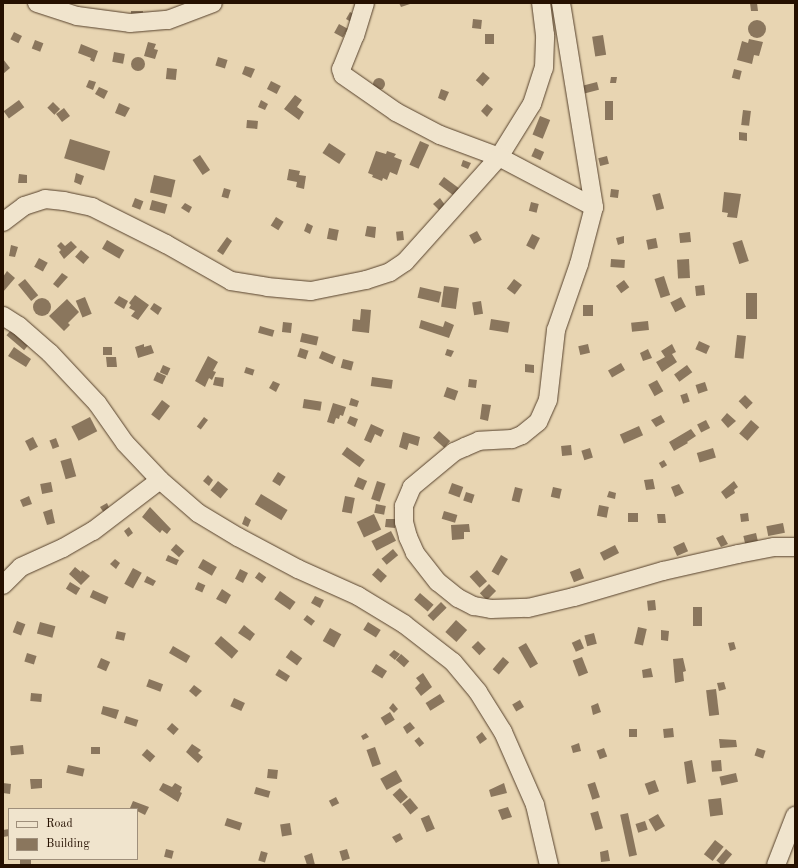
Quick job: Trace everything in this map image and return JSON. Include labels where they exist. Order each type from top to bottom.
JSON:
[{"type":"street","points":[[37,3],[77,16],[130,23],[168,20],[213,3]]},
{"type":"street","points":[[365,3],[340,69],[342,75],[396,112],[440,135],[499,157],[594,207]]},
{"type":"street","points":[[3,222],[24,206],[45,199],[92,207],[166,244],[231,282],[266,287],[311,291],[366,280],[390,272],[405,262],[499,157],[532,104],[544,68],[545,36],[540,3]]},
{"type":"street","points":[[561,3],[594,207],[577,270],[556,330],[548,400],[543,415],[538,422],[522,435],[506,439],[479,441],[454,452],[412,487],[404,506],[404,522],[408,537],[415,553],[438,582],[458,598],[474,606],[492,610],[528,608],[574,597],[663,571],[774,547],[795,547]]},
{"type":"street","points":[[3,316],[19,326],[50,353],[97,403],[125,443],[160,480],[198,513],[238,537],[298,569],[358,596],[404,624],[453,662],[478,692],[503,732],[535,805],[549,865]]},
{"type":"street","points":[[3,585],[21,567],[63,548],[93,531],[160,480]]},
{"type":"street","points":[[776,865],[795,816]]},
{"type":"building","points":[[399,3],[413,3],[401,7]]},
{"type":"building","points":[[750,3],[757,3],[758,11],[751,11]]},
{"type":"building","points":[[131,11],[143,11],[143,18],[131,18]]},
{"type":"building","points":[[350,12],[356,15],[353,23],[346,19]]},
{"type":"building","points":[[473,19],[482,20],[481,29],[472,28]]},
{"type":"building","points":[[757,20],[763,23],[766,29],[763,35],[757,38],[751,35],[748,29],[751,23]]},
{"type":"building","points":[[339,24],[348,29],[343,38],[334,33]]},
{"type":"building","points":[[14,32],[22,36],[18,43],[10,39]]},
{"type":"building","points":[[485,34],[494,34],[494,44],[485,44]]},
{"type":"building","points":[[603,35],[606,55],[595,56],[592,37]]},
{"type":"building","points":[[749,39],[763,42],[759,56],[754,55],[752,64],[737,60],[742,41],[748,43]]},
{"type":"building","points":[[35,40],[43,43],[40,52],[32,48]]},
{"type":"building","points":[[148,42],[156,44],[154,49],[158,50],[155,59],[144,56]]},
{"type":"building","points":[[81,44],[98,51],[94,62],[90,60],[91,58],[78,53]]},
{"type":"building","points":[[114,52],[125,54],[123,64],[112,62]]},
{"type":"building","points":[[138,57],[143,59],[145,64],[143,69],[138,71],[133,69],[131,64],[133,59]]},
{"type":"building","points":[[218,57],[228,60],[225,69],[215,66]]},
{"type":"building","points":[[3,59],[10,68],[3,74]]},
{"type":"building","points":[[245,66],[255,69],[251,78],[242,74]]},
{"type":"building","points":[[167,68],[177,69],[176,80],[166,79]]},
{"type":"building","points":[[734,69],[742,71],[740,80],[732,78]]},
{"type":"building","points":[[483,72],[490,78],[483,86],[476,80]]},
{"type":"building","points":[[611,77],[617,77],[616,83],[610,83]]},
{"type":"building","points":[[381,78],[384,79],[384,89],[377,90],[374,89],[373,82],[374,79]]},
{"type":"building","points":[[89,80],[96,82],[93,90],[86,87]]},
{"type":"building","points":[[271,81],[281,86],[277,94],[267,89]]},
{"type":"building","points":[[597,82],[599,90],[584,93],[582,86]]},
{"type":"building","points":[[99,87],[108,91],[104,99],[95,94]]},
{"type":"building","points":[[441,89],[449,92],[445,101],[438,98]]},
{"type":"building","points":[[295,95],[302,100],[297,107],[304,112],[299,120],[284,109]]},
{"type":"building","points":[[19,100],[24,107],[9,118],[4,111]]},
{"type":"building","points":[[261,100],[268,104],[265,110],[258,107]]},
{"type":"building","points":[[605,101],[613,101],[613,120],[605,120]]},
{"type":"building","points":[[53,102],[60,109],[54,115],[47,108]]},
{"type":"building","points":[[119,103],[130,108],[125,117],[115,113]]},
{"type":"building","points":[[487,104],[493,109],[487,117],[481,111]]},
{"type":"building","points":[[64,108],[70,116],[62,122],[56,114]]},
{"type":"building","points":[[743,110],[751,111],[749,126],[741,125]]},
{"type":"building","points":[[540,116],[550,120],[543,139],[533,135]]},
{"type":"building","points":[[247,120],[258,121],[257,129],[246,128]]},
{"type":"building","points":[[739,132],[747,133],[747,141],[739,140]]},
{"type":"building","points":[[70,139],[110,151],[104,170],[64,158]]},
{"type":"building","points":[[420,141],[429,145],[419,169],[409,165]]},
{"type":"building","points":[[329,143],[346,154],[339,164],[322,153]]},
{"type":"building","points":[[535,148],[544,152],[540,160],[531,156]]},
{"type":"building","points":[[376,151],[386,154],[387,151],[396,154],[394,157],[402,160],[397,175],[390,172],[387,180],[383,178],[382,181],[372,177],[373,175],[368,173]]},
{"type":"building","points":[[200,155],[210,170],[203,175],[193,160]]},
{"type":"building","points":[[607,156],[609,164],[600,166],[598,158]]},
{"type":"building","points":[[463,160],[471,163],[468,169],[461,166]]},
{"type":"building","points":[[289,169],[300,171],[299,175],[306,176],[304,189],[296,187],[297,182],[287,180]]},
{"type":"building","points":[[76,173],[84,176],[81,185],[74,182]]},
{"type":"building","points":[[19,174],[27,175],[27,183],[18,183]]},
{"type":"building","points":[[154,175],[175,180],[171,197],[150,193]]},
{"type":"building","points":[[444,177],[460,189],[455,196],[439,184]]},
{"type":"building","points":[[224,188],[231,190],[228,199],[222,197]]},
{"type":"building","points":[[611,189],[619,190],[618,198],[610,197]]},
{"type":"building","points":[[724,192],[741,194],[737,218],[727,217],[728,213],[722,212]]},
{"type":"building","points":[[660,193],[664,208],[656,211],[652,195]]},
{"type":"building","points":[[135,198],[143,201],[140,210],[132,206]]},
{"type":"building","points":[[440,198],[445,205],[439,210],[433,204]]},
{"type":"building","points":[[152,200],[167,204],[165,214],[149,210]]},
{"type":"building","points":[[531,202],[539,204],[537,213],[529,211]]},
{"type":"building","points":[[185,203],[192,207],[189,213],[181,208]]},
{"type":"building","points":[[276,217],[284,222],[278,230],[271,225]]},
{"type":"building","points":[[307,223],[313,226],[310,234],[304,231]]},
{"type":"building","points":[[367,226],[376,227],[375,238],[365,236]]},
{"type":"building","points":[[329,228],[339,230],[337,241],[327,239]]},
{"type":"building","points":[[403,231],[404,240],[397,241],[396,232]]},
{"type":"building","points":[[477,231],[482,240],[474,244],[469,235]]},
{"type":"building","points":[[690,232],[691,242],[680,243],[679,233]]},
{"type":"building","points":[[532,234],[540,238],[534,250],[526,246]]},
{"type":"building","points":[[624,236],[624,243],[618,245],[616,238]]},
{"type":"building","points":[[227,237],[232,241],[223,255],[217,251]]},
{"type":"building","points":[[656,238],[658,248],[648,250],[646,240]]},
{"type":"building","points":[[107,240],[124,250],[119,259],[102,249]]},
{"type":"building","points":[[742,240],[749,261],[739,264],[732,243]]},
{"type":"building","points":[[71,241],[77,247],[64,259],[59,252],[61,250],[57,246],[61,242],[65,246]]},
{"type":"building","points":[[11,245],[18,247],[15,257],[9,256]]},
{"type":"building","points":[[81,250],[89,257],[83,264],[75,257]]},
{"type":"building","points":[[39,258],[48,263],[43,272],[34,267]]},
{"type":"building","points":[[611,259],[625,260],[624,268],[610,267]]},
{"type":"building","points":[[689,259],[690,278],[678,279],[677,260]]},
{"type":"building","points":[[7,271],[15,278],[3,292],[3,277]]},
{"type":"building","points":[[62,273],[68,277],[58,288],[53,284]]},
{"type":"building","points":[[664,276],[670,295],[661,298],[654,279]]},
{"type":"building","points":[[25,279],[38,295],[31,301],[18,285]]},
{"type":"building","points":[[514,279],[522,285],[515,295],[507,289]]},
{"type":"building","points":[[624,280],[629,287],[621,293],[616,286]]},
{"type":"building","points":[[704,285],[705,295],[696,296],[695,286]]},
{"type":"building","points":[[444,286],[459,288],[456,309],[441,307]]},
{"type":"building","points":[[420,287],[441,292],[439,303],[418,298]]},
{"type":"building","points":[[746,293],[757,293],[757,319],[746,319]]},
{"type":"building","points":[[135,295],[149,305],[138,320],[131,316],[135,311],[129,308],[131,305],[129,303]]},
{"type":"building","points":[[119,296],[128,301],[124,309],[114,303]]},
{"type":"building","points":[[85,297],[92,314],[82,317],[76,301]]},
{"type":"building","points":[[681,297],[686,307],[675,312],[670,302]]},
{"type":"building","points":[[38,298],[46,298],[51,303],[49,314],[46,316],[38,316],[33,311],[33,303]]},
{"type":"building","points":[[67,299],[79,312],[68,323],[70,325],[64,331],[49,316]]},
{"type":"building","points":[[481,301],[483,314],[474,315],[472,302]]},
{"type":"building","points":[[154,303],[162,308],[158,315],[150,309]]},
{"type":"building","points":[[583,305],[593,305],[593,316],[583,316]]},
{"type":"building","points":[[361,309],[371,310],[369,333],[352,331],[353,319],[360,320]]},
{"type":"building","points":[[491,319],[510,322],[508,333],[489,330]]},
{"type":"building","points":[[421,320],[443,327],[445,321],[454,325],[449,338],[419,328]]},
{"type":"building","points":[[648,321],[649,330],[632,332],[631,323]]},
{"type":"building","points":[[283,322],[292,323],[291,333],[282,332]]},
{"type":"building","points":[[260,326],[274,330],[272,337],[258,333]]},
{"type":"building","points":[[11,330],[29,345],[24,350],[7,335]]},
{"type":"building","points":[[302,333],[319,337],[317,346],[300,342]]},
{"type":"building","points":[[737,335],[746,336],[744,359],[735,358]]},
{"type":"building","points":[[699,341],[710,346],[706,354],[695,349]]},
{"type":"building","points":[[144,344],[144,347],[151,345],[154,353],[138,358],[135,347]]},
{"type":"building","points":[[588,344],[590,353],[580,355],[578,346]]},
{"type":"building","points":[[672,344],[676,352],[672,354],[677,362],[662,372],[656,362],[665,357],[661,351]]},
{"type":"building","points":[[14,347],[31,359],[26,367],[8,356]]},
{"type":"building","points":[[103,347],[112,347],[112,355],[103,355]]},
{"type":"building","points":[[300,348],[309,351],[306,359],[297,357]]},
{"type":"building","points":[[447,349],[454,351],[451,357],[445,355]]},
{"type":"building","points":[[648,349],[652,358],[643,361],[640,353]]},
{"type":"building","points":[[322,351],[336,357],[333,364],[319,358]]},
{"type":"building","points":[[208,356],[218,362],[213,371],[216,372],[212,380],[209,378],[205,387],[195,381]]},
{"type":"building","points":[[106,357],[116,357],[117,367],[107,367]]},
{"type":"building","points":[[343,359],[354,362],[351,371],[341,368]]},
{"type":"building","points":[[621,363],[625,370],[612,377],[608,370]]},
{"type":"building","points":[[525,364],[534,365],[534,373],[525,372]]},
{"type":"building","points":[[163,365],[170,368],[167,375],[160,372]]},
{"type":"building","points":[[687,365],[692,372],[679,382],[674,374]]},
{"type":"building","points":[[246,367],[255,370],[253,375],[244,373]]},
{"type":"building","points":[[157,372],[166,376],[162,384],[153,380]]},
{"type":"building","points":[[215,377],[224,378],[223,387],[213,385]]},
{"type":"building","points":[[372,377],[393,380],[392,389],[371,386]]},
{"type":"building","points":[[469,379],[477,380],[476,388],[468,387]]},
{"type":"building","points":[[657,380],[663,391],[655,396],[648,385]]},
{"type":"building","points":[[273,381],[280,384],[276,392],[269,388]]},
{"type":"building","points":[[705,382],[708,391],[698,394],[695,385]]},
{"type":"building","points":[[447,387],[458,391],[455,401],[444,396]]},
{"type":"building","points":[[687,393],[690,402],[683,404],[680,395]]},
{"type":"building","points":[[745,395],[753,403],[746,409],[739,401]]},
{"type":"building","points":[[351,398],[359,401],[357,407],[349,405]]},
{"type":"building","points":[[304,399],[322,402],[320,411],[303,408]]},
{"type":"building","points":[[162,400],[170,406],[159,420],[151,414]]},
{"type":"building","points":[[333,403],[346,407],[343,416],[340,415],[339,419],[336,418],[334,424],[327,422]]},
{"type":"building","points":[[482,404],[491,405],[488,421],[480,419]]},
{"type":"building","points":[[727,413],[736,421],[728,428],[721,420]]},
{"type":"building","points":[[661,415],[665,422],[656,427],[651,420]]},
{"type":"building","points":[[350,416],[358,419],[355,427],[347,423]]},
{"type":"building","points":[[90,417],[97,431],[79,441],[71,427]]},
{"type":"building","points":[[204,417],[208,420],[201,430],[197,427]]},
{"type":"building","points":[[706,420],[710,428],[701,433],[697,425]]},
{"type":"building","points":[[751,420],[759,427],[747,441],[739,434]]},
{"type":"building","points":[[371,424],[384,430],[381,437],[375,434],[371,443],[364,440]]},
{"type":"building","points":[[639,426],[643,435],[624,444],[620,435]]},
{"type":"building","points":[[691,429],[696,436],[687,442],[688,443],[674,451],[669,442]]},
{"type":"building","points":[[439,431],[450,441],[444,448],[433,438]]},
{"type":"building","points":[[403,432],[420,437],[418,446],[409,443],[407,450],[399,447]]},
{"type":"building","points":[[33,437],[38,447],[30,451],[25,441]]},
{"type":"building","points":[[56,438],[59,446],[53,449],[49,441]]},
{"type":"building","points":[[571,445],[572,455],[562,456],[561,446]]},
{"type":"building","points":[[347,447],[365,460],[360,467],[342,454]]},
{"type":"building","points":[[590,448],[593,458],[584,460],[581,451]]},
{"type":"building","points":[[713,448],[716,458],[700,463],[697,453]]},
{"type":"building","points":[[71,458],[76,476],[66,479],[60,461]]},
{"type":"building","points":[[664,460],[667,465],[662,468],[659,463]]},
{"type":"building","points":[[278,472],[286,477],[280,486],[272,481]]},
{"type":"building","points":[[208,475],[213,480],[209,486],[203,481]]},
{"type":"building","points":[[358,477],[367,481],[363,490],[354,486]]},
{"type":"building","points":[[653,479],[655,489],[646,490],[644,480]]},
{"type":"building","points":[[218,481],[228,489],[221,499],[210,490]]},
{"type":"building","points":[[377,481],[386,484],[380,502],[371,499]]},
{"type":"building","points":[[734,481],[738,487],[734,490],[735,493],[726,499],[721,492]]},
{"type":"building","points":[[51,482],[53,492],[42,494],[40,484]]},
{"type":"building","points":[[452,483],[463,487],[460,497],[448,493]]},
{"type":"building","points":[[679,484],[684,493],[675,497],[671,487]]},
{"type":"building","points":[[515,487],[523,489],[519,503],[512,501]]},
{"type":"building","points":[[553,487],[562,489],[560,499],[551,497]]},
{"type":"building","points":[[609,491],[616,493],[615,499],[607,497]]},
{"type":"building","points":[[466,492],[475,495],[472,503],[463,501]]},
{"type":"building","points":[[261,494],[288,510],[281,520],[255,504]]},
{"type":"building","points":[[29,496],[32,504],[23,507],[20,500]]},
{"type":"building","points":[[345,496],[355,498],[352,514],[342,512]]},
{"type":"building","points":[[107,503],[110,510],[104,513],[100,507]]},
{"type":"building","points":[[376,504],[386,506],[384,515],[374,513]]},
{"type":"building","points":[[599,505],[609,507],[607,518],[597,516]]},
{"type":"building","points":[[150,507],[171,529],[167,534],[162,530],[160,533],[142,517]]},
{"type":"building","points":[[52,509],[55,523],[47,525],[43,512]]},
{"type":"building","points":[[444,511],[457,515],[455,523],[442,519]]},
{"type":"building","points":[[628,513],[638,513],[638,522],[628,522]]},
{"type":"building","points":[[748,513],[749,521],[741,522],[740,514]]},
{"type":"building","points":[[374,514],[381,529],[364,537],[357,522]]},
{"type":"building","points":[[657,514],[665,514],[666,523],[658,523]]},
{"type":"building","points":[[245,516],[251,520],[248,527],[242,524]]},
{"type":"building","points":[[386,519],[395,519],[395,528],[385,527]]},
{"type":"building","points":[[783,523],[785,533],[768,536],[766,526]]},
{"type":"building","points":[[469,524],[470,532],[464,532],[464,539],[452,540],[451,525]]},
{"type":"building","points":[[129,527],[133,533],[128,537],[124,531]]},
{"type":"building","points":[[391,531],[396,541],[376,551],[371,541]]},
{"type":"building","points":[[756,533],[759,546],[746,549],[743,536]]},
{"type":"building","points":[[723,535],[728,544],[721,547],[716,538]]},
{"type":"building","points":[[684,542],[688,551],[677,556],[673,547]]},
{"type":"building","points":[[176,544],[184,551],[179,557],[171,550]]},
{"type":"building","points":[[615,545],[619,553],[604,561],[600,553]]},
{"type":"building","points":[[393,549],[398,555],[387,565],[382,559]]},
{"type":"building","points":[[168,555],[179,560],[177,565],[166,560]]},
{"type":"building","points":[[501,555],[508,559],[498,575],[492,571]]},
{"type":"building","points":[[115,559],[120,563],[116,569],[110,564]]},
{"type":"building","points":[[203,559],[217,567],[212,576],[198,568]]},
{"type":"building","points":[[75,567],[81,572],[82,570],[90,576],[81,585],[69,574]]},
{"type":"building","points":[[133,568],[142,573],[133,589],[124,584]]},
{"type":"building","points":[[378,568],[387,576],[381,583],[372,575]]},
{"type":"building","points":[[580,568],[584,578],[574,582],[570,572]]},
{"type":"building","points":[[240,569],[248,573],[243,583],[235,579]]},
{"type":"building","points":[[477,570],[487,581],[480,588],[470,577]]},
{"type":"building","points":[[259,572],[266,577],[262,583],[255,578]]},
{"type":"building","points":[[147,576],[156,581],[153,586],[144,582]]},
{"type":"building","points":[[70,582],[80,588],[76,595],[66,589]]},
{"type":"building","points":[[198,582],[205,585],[202,592],[195,589]]},
{"type":"building","points":[[489,584],[496,591],[487,600],[480,593]]},
{"type":"building","points":[[222,589],[231,595],[226,604],[216,599]]},
{"type":"building","points":[[93,590],[109,597],[105,604],[90,597]]},
{"type":"building","points":[[280,591],[296,602],[290,610],[274,599]]},
{"type":"building","points":[[420,593],[434,605],[428,612],[414,600]]},
{"type":"building","points":[[315,596],[324,600],[320,608],[311,603]]},
{"type":"building","points":[[655,600],[656,610],[648,611],[647,601]]},
{"type":"building","points":[[441,602],[447,608],[433,621],[428,615]]},
{"type":"building","points":[[693,607],[702,607],[702,626],[693,626]]},
{"type":"building","points":[[307,615],[315,621],[311,626],[303,620]]},
{"type":"building","points":[[456,620],[467,630],[456,642],[445,632]]},
{"type":"building","points":[[17,621],[25,624],[21,635],[13,632]]},
{"type":"building","points":[[40,622],[55,626],[52,638],[37,634]]},
{"type":"building","points":[[368,622],[381,630],[376,638],[363,630]]},
{"type":"building","points":[[244,625],[255,634],[250,641],[238,633]]},
{"type":"building","points":[[638,627],[647,629],[643,646],[634,644]]},
{"type":"building","points":[[330,628],[341,634],[334,647],[323,641]]},
{"type":"building","points":[[661,630],[669,631],[668,641],[661,640]]},
{"type":"building","points":[[117,631],[126,633],[124,641],[115,639]]},
{"type":"building","points":[[594,633],[597,644],[587,646],[584,636]]},
{"type":"building","points":[[221,636],[238,651],[232,659],[214,644]]},
{"type":"building","points":[[580,639],[584,648],[576,652],[572,643]]},
{"type":"building","points":[[478,641],[486,649],[479,655],[472,647]]},
{"type":"building","points":[[734,642],[736,649],[730,651],[728,643]]},
{"type":"building","points":[[526,643],[538,664],[530,668],[518,648]]},
{"type":"building","points":[[173,646],[190,656],[186,663],[169,653]]},
{"type":"building","points":[[291,650],[302,658],[297,666],[286,657]]},
{"type":"building","points":[[394,650],[400,654],[395,660],[389,655]]},
{"type":"building","points":[[27,653],[37,656],[34,665],[24,662]]},
{"type":"building","points":[[401,654],[409,661],[404,667],[396,660]]},
{"type":"building","points":[[503,657],[509,662],[499,674],[493,669]]},
{"type":"building","points":[[582,657],[588,673],[579,676],[573,661]]},
{"type":"building","points":[[101,658],[110,662],[106,671],[97,667]]},
{"type":"building","points":[[683,658],[686,671],[683,672],[684,681],[675,683],[673,659]]},
{"type":"building","points":[[376,664],[387,671],[382,679],[371,672]]},
{"type":"building","points":[[651,668],[653,677],[643,678],[642,670]]},
{"type":"building","points":[[279,669],[290,676],[286,682],[275,675]]},
{"type":"building","points":[[423,673],[432,687],[421,696],[415,688],[420,683],[416,678]]},
{"type":"building","points":[[149,679],[163,684],[160,692],[146,687]]},
{"type":"building","points":[[724,682],[726,689],[719,691],[717,683]]},
{"type":"building","points":[[194,685],[202,691],[196,697],[189,691]]},
{"type":"building","points":[[716,689],[719,715],[709,716],[706,690]]},
{"type":"building","points":[[31,693],[42,694],[41,702],[30,701]]},
{"type":"building","points":[[440,694],[445,702],[430,711],[426,703]]},
{"type":"building","points":[[234,698],[245,703],[241,711],[230,706]]},
{"type":"building","points":[[520,700],[524,707],[516,711],[512,704]]},
{"type":"building","points":[[393,703],[398,709],[394,713],[389,708]]},
{"type":"building","points":[[598,703],[601,712],[593,715],[591,706]]},
{"type":"building","points":[[103,706],[119,710],[116,719],[101,714]]},
{"type":"building","points":[[390,712],[395,720],[385,725],[381,718]]},
{"type":"building","points":[[126,716],[138,720],[136,727],[124,723]]},
{"type":"building","points":[[410,722],[415,728],[407,734],[403,727]]},
{"type":"building","points":[[172,723],[179,729],[174,735],[167,729]]},
{"type":"building","points":[[673,728],[674,737],[664,738],[663,729]]},
{"type":"building","points":[[629,729],[637,729],[637,737],[629,737]]},
{"type":"building","points":[[482,732],[487,739],[480,744],[476,737]]},
{"type":"building","points":[[366,733],[369,737],[363,740],[361,736]]},
{"type":"building","points":[[419,737],[424,743],[420,747],[414,741]]},
{"type":"building","points":[[719,739],[736,740],[737,747],[720,748]]},
{"type":"building","points":[[579,743],[581,751],[573,753],[571,746]]},
{"type":"building","points":[[192,744],[201,750],[198,753],[203,757],[198,763],[186,752]]},
{"type":"building","points":[[23,745],[24,754],[11,755],[10,746]]},
{"type":"building","points":[[91,747],[100,747],[100,754],[91,754]]},
{"type":"building","points":[[375,747],[381,764],[372,767],[366,750]]},
{"type":"building","points":[[604,748],[607,756],[600,759],[597,751]]},
{"type":"building","points":[[757,748],[766,751],[763,758],[755,756]]},
{"type":"building","points":[[147,749],[155,756],[150,762],[142,755]]},
{"type":"building","points":[[692,760],[696,782],[687,784],[684,762]]},
{"type":"building","points":[[721,760],[722,771],[712,772],[711,761]]},
{"type":"building","points":[[68,765],[85,769],[83,777],[66,773]]},
{"type":"building","points":[[268,769],[278,770],[277,779],[267,778]]},
{"type":"building","points":[[396,770],[402,781],[387,790],[380,779]]},
{"type":"building","points":[[736,773],[738,782],[721,786],[719,777]]},
{"type":"building","points":[[30,779],[42,779],[42,788],[31,789]]},
{"type":"building","points":[[655,780],[659,791],[649,795],[645,784]]},
{"type":"building","points":[[595,782],[600,797],[592,800],[587,784]]},
{"type":"building","points":[[3,783],[11,784],[10,794],[3,793]]},
{"type":"building","points":[[163,783],[172,787],[175,783],[182,787],[180,792],[182,793],[178,802],[159,790]]},
{"type":"building","points":[[504,783],[507,793],[491,797],[489,790]]},
{"type":"building","points":[[256,787],[270,791],[268,798],[254,794]]},
{"type":"building","points":[[400,788],[408,797],[401,804],[393,795]]},
{"type":"building","points":[[336,797],[339,803],[332,807],[329,801]]},
{"type":"building","points":[[410,798],[418,808],[410,814],[402,804]]},
{"type":"building","points":[[721,798],[723,815],[710,816],[708,800]]},
{"type":"building","points":[[133,801],[149,807],[145,815],[138,812],[138,808],[130,808]]},
{"type":"building","points":[[508,807],[512,817],[502,820],[498,810]]},
{"type":"building","points":[[598,811],[603,828],[595,831],[590,813]]},
{"type":"building","points":[[628,813],[637,855],[629,857],[620,815]]},
{"type":"building","points":[[658,814],[665,826],[655,832],[648,820]]},
{"type":"building","points":[[429,815],[435,829],[427,832],[421,819]]},
{"type":"building","points":[[227,818],[242,823],[240,831],[225,826]]},
{"type":"building","points":[[645,821],[648,830],[638,833],[635,824]]},
{"type":"building","points":[[290,823],[292,835],[282,836],[280,825]]},
{"type":"building","points":[[8,829],[8,836],[3,837],[3,830]]},
{"type":"building","points":[[400,833],[403,839],[396,843],[392,837]]},
{"type":"building","points":[[715,840],[724,847],[713,861],[704,854]]},
{"type":"building","points":[[166,849],[174,851],[172,859],[164,857]]},
{"type":"building","points":[[347,849],[350,859],[342,861],[339,851]]},
{"type":"building","points":[[726,849],[732,854],[723,865],[716,860]]},
{"type":"building","points":[[608,850],[610,861],[601,862],[600,852]]},
{"type":"building","points":[[261,851],[268,853],[265,863],[258,861]]},
{"type":"building","points":[[312,853],[315,865],[307,865],[304,856]]},
{"type":"building","points":[[20,860],[31,860],[31,865],[20,865]]}]
